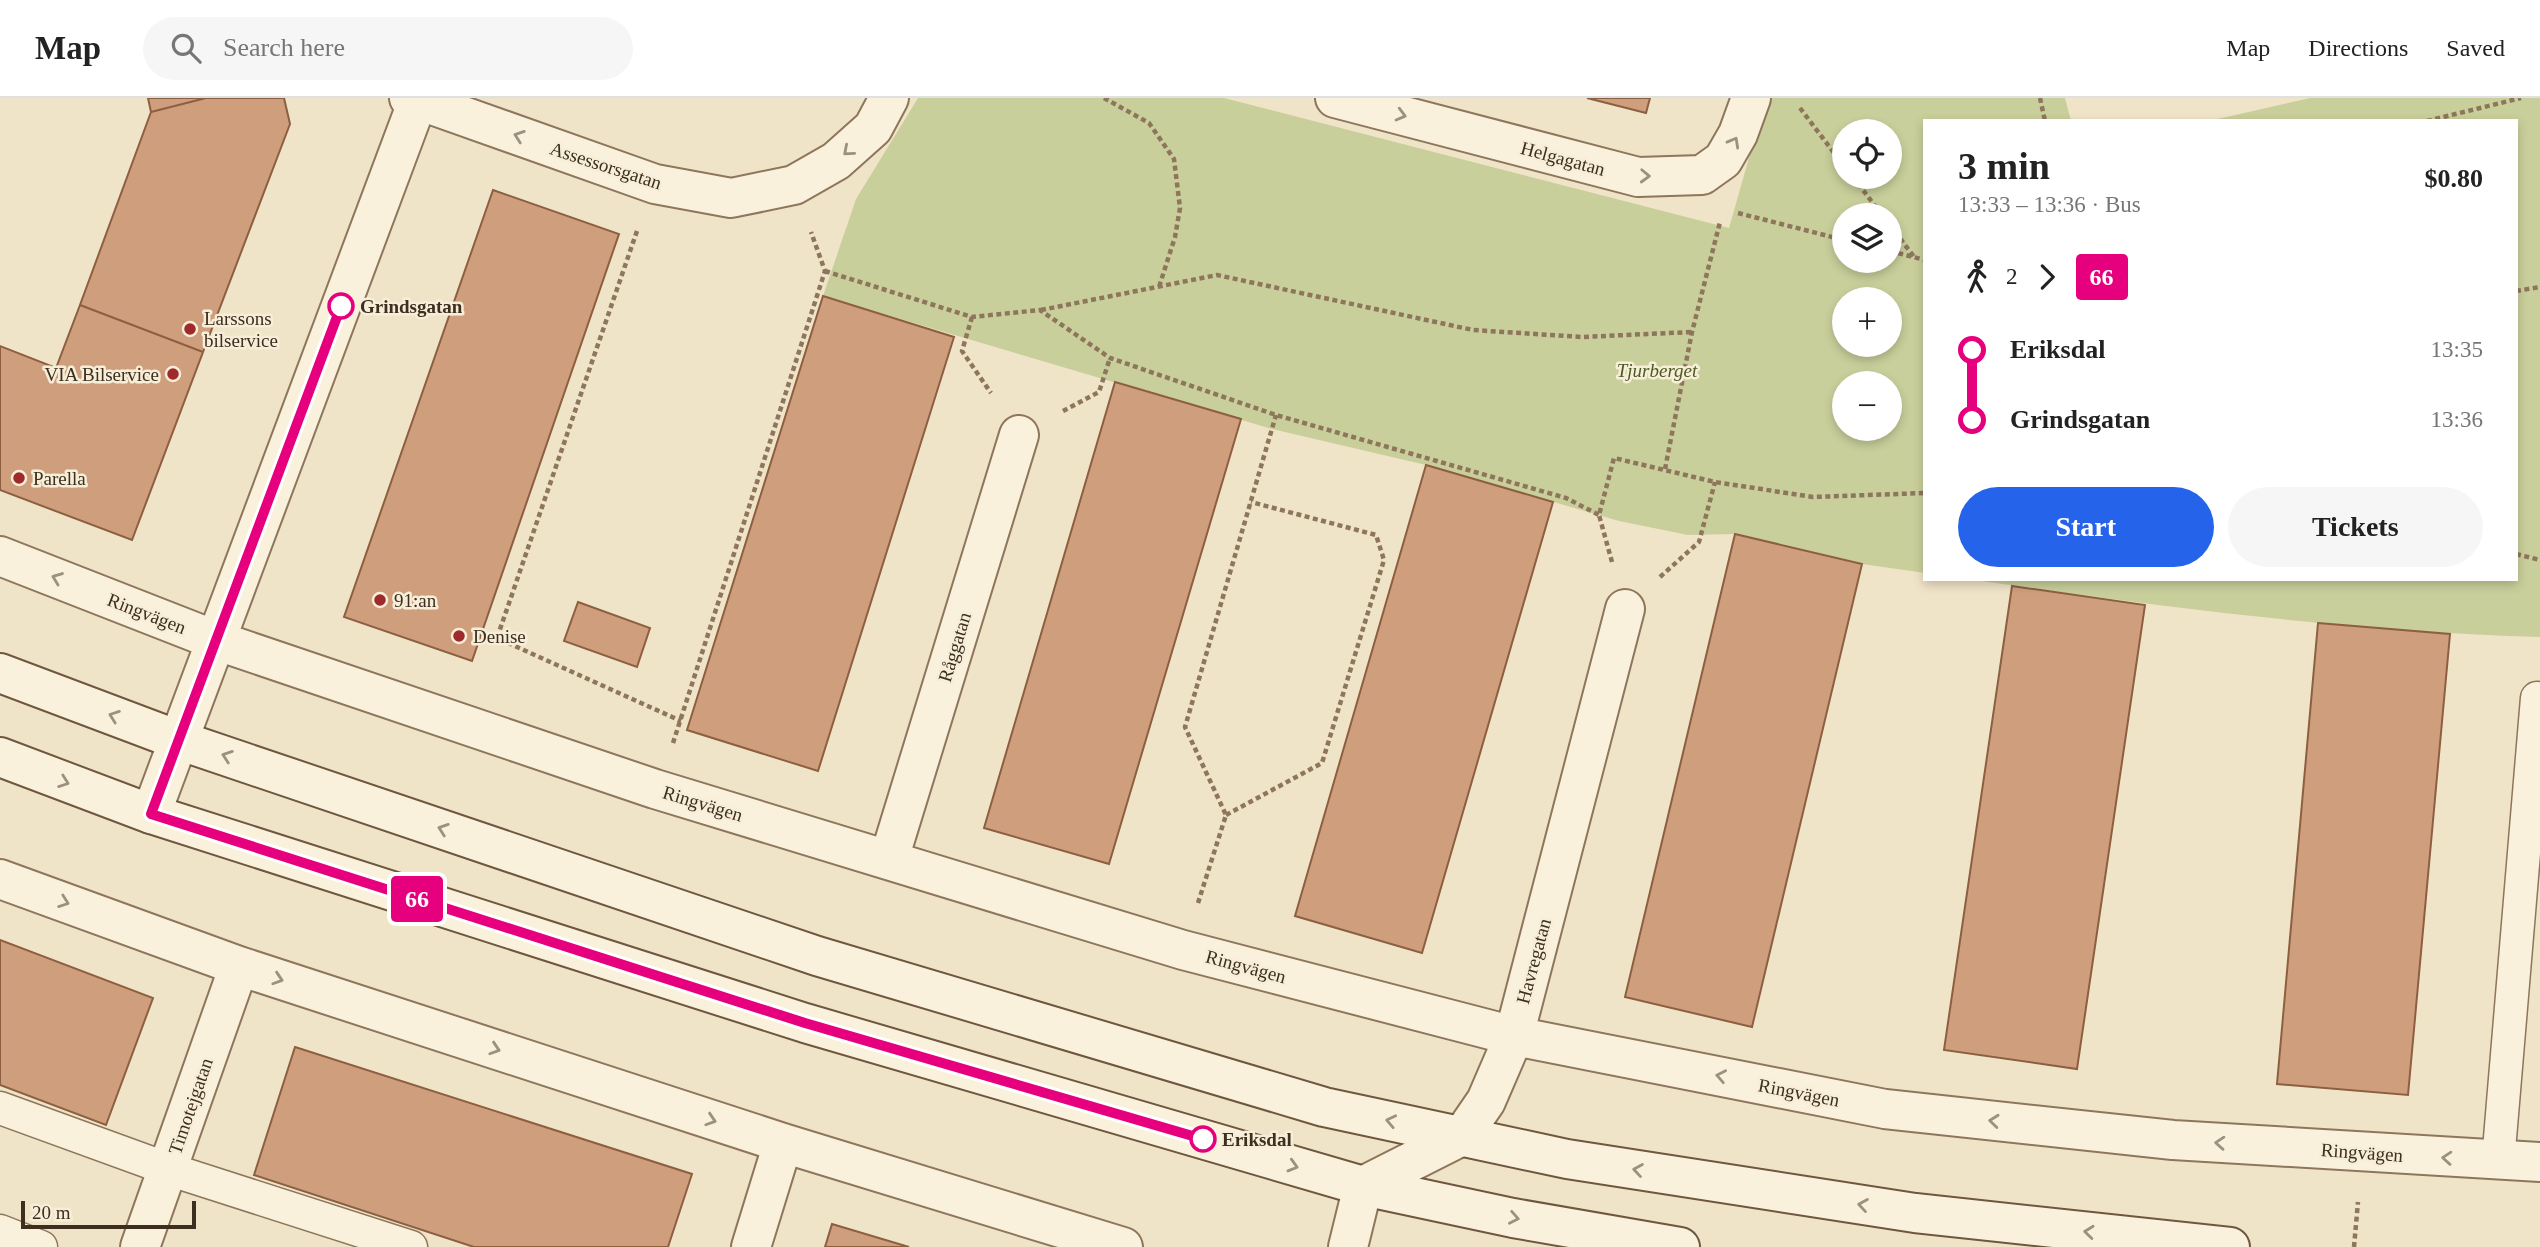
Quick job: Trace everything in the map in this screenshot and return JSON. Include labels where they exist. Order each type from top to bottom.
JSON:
[{"type":"street","name":"Assessorsgatan","points":[[414,99],[655,184],[731,198],[794,185],[836,161],[873,128],[889,98]]},
{"type":"street","name":"Helgagatan","points":[[1335,98],[1638,177],[1702,175],[1723,160],[1738,134],[1751,98]]},
{"type":"street","points":[[151,814],[414,99]]},
{"type":"street","name":"Råggatan","points":[[889,859],[1019,435]]},
{"type":"street","name":"Ringvägen","points":[[0,556],[215,640],[655,789],[1183,950],[1514,1036],[1885,1109],[2173,1140],[2498,1162],[2540,1162]]},
{"type":"street","name":"Havregatan","points":[[1363,1186],[1462,1136],[1486,1101],[1514,1036],[1625,609]]},
{"type":"street","points":[[0,673],[178,740],[817,956],[1324,1107],[1607,1166],[1915,1213],[2230,1247]]},
{"type":"street","points":[[0,757],[151,814],[805,1023],[1363,1186],[1513,1218],[1680,1247]]},
{"type":"street","points":[[0,879],[239,966],[783,1143],[1123,1247]]},
{"type":"street","name":"Timotejgatan","points":[[140,1247],[239,966]]},
{"type":"street","points":[[751,1247],[783,1143]]},
{"type":"street","points":[[1348,1247],[1363,1186]]},
{"type":"lane","points":[[2498,1162],[2537,698]]},
{"type":"lane","points":[[0,1108],[168,1170],[411,1247]]},
{"type":"lane","points":[[0,1231],[41,1247]]},
{"type":"path","points":[[1104,98],[1149,123],[1174,159],[1180,208],[1175,237],[1159,288]]},
{"type":"path","points":[[1793,98],[1832,150]]},
{"type":"path","points":[[2040,98],[2045,119]]},
{"type":"path","points":[[2435,119],[2521,98]]},
{"type":"path","points":[[655,184],[497,638],[681,721]]},
{"type":"path","points":[[655,789],[681,721],[825,271],[794,185]]},
{"type":"path","points":[[1862,189],[1873,203]]},
{"type":"path","points":[[1724,209],[1832,237]]},
{"type":"path","points":[[1902,241],[1914,257]]},
{"type":"path","points":[[1902,254],[1923,259]]},
{"type":"path","points":[[825,271],[972,317],[1040,310],[1217,275],[1473,330],[1582,337],[1692,332]]},
{"type":"path","points":[[1665,470],[1704,279]]},
{"type":"path","points":[[2518,291],[2540,287]]},
{"type":"path","points":[[1040,310],[1110,358],[1276,415],[1566,498],[1599,515],[1614,458],[1715,482],[1813,497],[1923,493]]},
{"type":"path","points":[[972,317],[962,351],[1019,435],[1099,392],[1110,358]]},
{"type":"path","points":[[1183,950],[1226,815],[1185,727],[1276,415]]},
{"type":"path","points":[[1699,542],[1715,482]]},
{"type":"path","points":[[1226,815],[1322,763],[1384,560],[1376,535],[1251,502]]},
{"type":"path","points":[[2518,554],[2540,560]]},
{"type":"green space","name":"Tjurberget","points":[[918,98],[1224,98],[1729,228],[1766,98],[2065,98],[2070,119],[1923,119],[1923,573],[1862,564],[1735,534],[1688,535],[1619,521],[1426,465],[1272,429],[823,296],[856,199]]},
{"type":"green space","points":[[2310,98],[2540,98],[2540,637],[2396,629],[2253,616],[1982,581],[2518,581],[2518,119],[2218,119]]},
{"type":"building","points":[[148,98],[206,98],[151,112]]},
{"type":"building","points":[[206,98],[284,98],[290,124],[203,352],[80,305],[151,112]]},
{"type":"building","points":[[1587,98],[1650,98],[1646,113]]},
{"type":"building","points":[[493,190],[619,234],[472,661],[344,617]]},
{"type":"building","points":[[823,296],[954,337],[818,771],[687,730]]},
{"type":"building","points":[[80,305],[203,352],[132,540],[0,490],[0,346],[56,368]]},
{"type":"building","points":[[1115,382],[1241,419],[1109,864],[984,828]]},
{"type":"building","points":[[1426,465],[1553,502],[1422,953],[1295,916]]},
{"type":"building","points":[[1735,534],[1862,564],[1752,1027],[1625,997]]},
{"type":"building","points":[[2012,586],[2145,605],[2077,1069],[1944,1050]]},
{"type":"building","points":[[578,602],[650,628],[637,667],[564,641]]},
{"type":"building","points":[[2318,623],[2450,634],[2408,1095],[2277,1084]]},
{"type":"building","points":[[0,940],[153,998],[106,1125],[0,1085]]},
{"type":"building","points":[[295,1047],[692,1174],[668,1247],[474,1247],[254,1175]]},
{"type":"building","points":[[832,1224],[909,1247],[825,1247]]},
{"type":"bus line","name":"66","points":[[341,306],[151,814],[805,1023],[1203,1139]]},
{"type":"place","name":"Grindsgatan","points":[[341,306]]},
{"type":"place","name":"Larssons bilservice","points":[[190,329]]},
{"type":"place","name":"VIA Bilservice","points":[[173,374]]},
{"type":"place","name":"Parella","points":[[19,478]]},
{"type":"place","name":"91:an","points":[[380,600]]},
{"type":"place","name":"Denise","points":[[459,636]]},
{"type":"place","name":"Eriksdal","points":[[1203,1139]]}]
